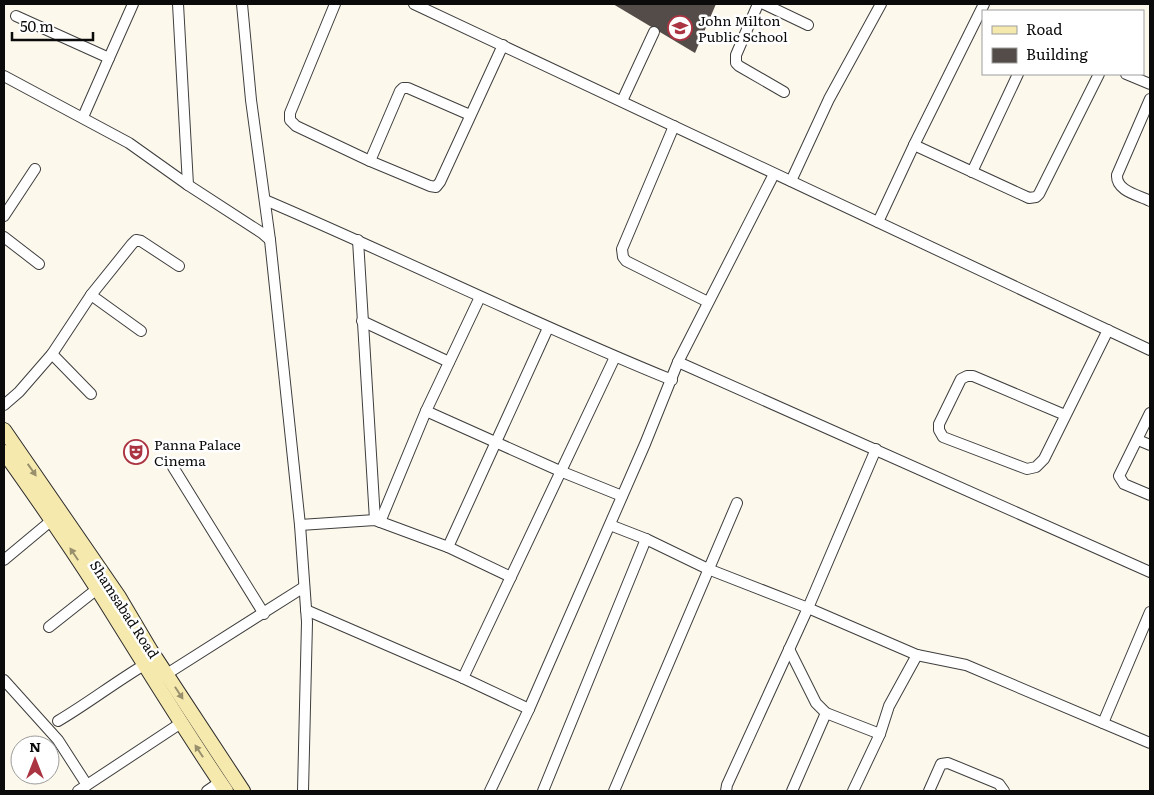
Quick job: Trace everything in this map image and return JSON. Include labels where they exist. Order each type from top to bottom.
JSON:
[{"type":"main road","name":"Shamsabad Road","points":[[4,430],[119,597],[243,791]]},
{"type":"main road","name":"Shamsabad Road","points":[[4,452],[52,520],[223,787]]},
{"type":"street","points":[[83,118],[133,4]]},
{"type":"street","points":[[178,4],[188,184]]},
{"type":"street","points":[[242,4],[251,100],[270,240],[300,525],[306,610],[303,791]]},
{"type":"street","points":[[335,4],[290,113],[290,120],[296,126],[370,161],[430,186],[436,186],[440,182],[503,45]]},
{"type":"street","points":[[414,4],[1150,350]]},
{"type":"street","points":[[758,4],[736,55],[736,63],[784,92]]},
{"type":"street","points":[[764,4],[808,26]]},
{"type":"street","points":[[791,181],[829,99],[882,4]]},
{"type":"street","points":[[878,222],[984,4]]},
{"type":"street","points":[[16,16],[109,58]]},
{"type":"street","points":[[622,101],[654,32]]},
{"type":"street","points":[[972,172],[1018,75]]},
{"type":"street","points":[[914,145],[1029,198],[1036,197],[1098,75]]},
{"type":"street","points":[[1128,75],[1150,84]]},
{"type":"street","points":[[4,76],[129,143],[270,240]]},
{"type":"street","points":[[370,161],[403,88],[408,88],[470,115]]},
{"type":"street","points":[[1150,99],[1116,181],[1119,186],[1150,200]]},
{"type":"street","points":[[674,126],[622,249],[622,254],[626,261],[708,302]]},
{"type":"street","points":[[4,216],[35,169]]},
{"type":"street","points":[[490,791],[529,709],[610,525],[678,362],[774,174]]},
{"type":"street","points":[[264,200],[358,240],[548,328],[672,380]]},
{"type":"street","points":[[4,237],[39,264]]},
{"type":"street","points":[[4,405],[19,392],[52,354],[91,295],[136,240],[141,241],[179,266]]},
{"type":"street","points":[[358,240],[377,521]]},
{"type":"street","points":[[91,295],[142,331]]},
{"type":"street","points":[[377,521],[480,297]]},
{"type":"street","points":[[362,321],[449,362]]},
{"type":"street","points":[[448,547],[548,328]]},
{"type":"street","points":[[1065,415],[973,376],[967,376],[961,379],[939,424],[939,430],[943,437],[1027,470],[1036,467],[1044,459],[1108,330]]},
{"type":"street","points":[[52,354],[91,394]]},
{"type":"street","points":[[464,678],[615,357]]},
{"type":"street","points":[[678,362],[1150,572]]},
{"type":"street","points":[[426,411],[560,471],[622,496]]},
{"type":"street","points":[[1150,413],[1120,476],[1124,484],[1150,495]]},
{"type":"street","points":[[1138,440],[1150,445]]},
{"type":"street","points":[[726,791],[808,608],[876,449]]},
{"type":"street","points":[[173,467],[264,614]]},
{"type":"street","points":[[614,791],[737,503]]},
{"type":"street","points":[[4,560],[52,520]]},
{"type":"street","points":[[300,525],[377,521],[448,547],[511,577]]},
{"type":"street","points":[[610,525],[646,539],[708,569],[808,608],[917,655],[966,665],[1150,743]]},
{"type":"street","points":[[543,791],[646,539]]},
{"type":"street","points":[[155,682],[304,588]]},
{"type":"street","points":[[49,627],[97,589]]},
{"type":"street","points":[[306,610],[464,678],[529,709]]},
{"type":"street","points":[[1103,723],[1150,612]]},
{"type":"street","points":[[789,649],[816,703],[826,713],[880,734]]},
{"type":"street","points":[[854,791],[880,734],[890,706],[917,655]]},
{"type":"street","points":[[58,721],[86,704],[115,682],[144,665]]},
{"type":"street","points":[[4,680],[58,740],[87,785]]},
{"type":"street","points":[[792,791],[826,713]]},
{"type":"street","points":[[78,791],[181,723]]},
{"type":"street","points":[[929,791],[941,764],[948,763],[999,784],[1004,791]]},
{"type":"street","points":[[207,791],[223,787]]},
{"type":"building","name":"John Milton Public School","points":[[613,4],[716,4],[695,53]]},
{"type":"place","name":"John Milton Public School","points":[[680,28]]},
{"type":"place","name":"Panna Palace Cinema","points":[[136,452]]}]
